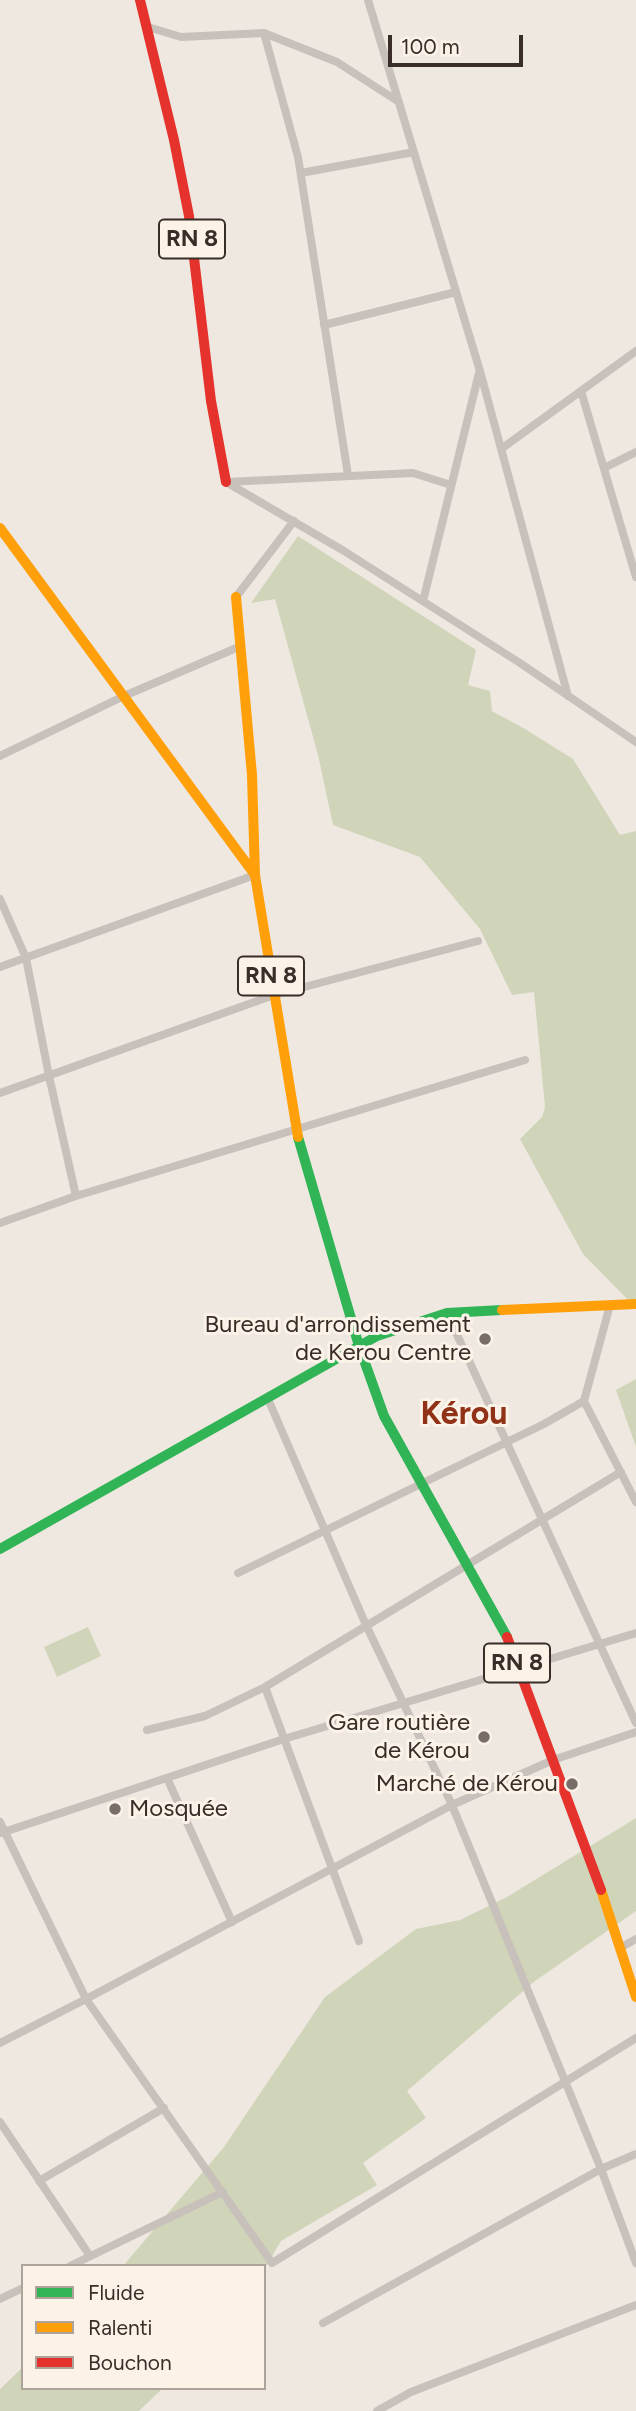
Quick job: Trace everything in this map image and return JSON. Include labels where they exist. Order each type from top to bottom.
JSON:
[{"type":"main road","name":"RN 8","points":[[140,0],[174,140],[189,216],[211,401],[226,482]]},
{"type":"main road","points":[[0,528],[255,875]]},
{"type":"main road","name":"RN 8","points":[[236,597],[252,775],[255,875],[296,1129],[359,1346],[384,1416],[504,1629],[554,1760],[636,1997]]},
{"type":"main road","points":[[0,1549],[377,1336],[447,1313],[636,1304]]},
{"type":"street","points":[[368,0],[457,292],[568,695]]},
{"type":"street","points":[[148,27],[181,37],[264,33],[337,62],[399,102]]},
{"type":"street","points":[[264,33],[301,173],[348,475]]},
{"type":"street","points":[[301,173],[414,152]]},
{"type":"street","points":[[324,326],[457,292]]},
{"type":"street","points":[[501,449],[636,351]]},
{"type":"street","points":[[423,601],[480,372]]},
{"type":"street","points":[[581,391],[634,560],[636,577]]},
{"type":"street","points":[[604,468],[636,452]]},
{"type":"street","points":[[226,482],[413,473],[451,485]]},
{"type":"street","points":[[226,482],[423,601],[636,742]]},
{"type":"street","points":[[236,597],[294,521]]},
{"type":"street","points":[[0,756],[124,696],[241,646]]},
{"type":"street","points":[[0,967],[255,875]]},
{"type":"street","points":[[0,900],[26,958],[76,1196]]},
{"type":"street","points":[[0,1093],[274,995],[478,941]]},
{"type":"street","points":[[0,1223],[76,1196],[524,1060]]},
{"type":"street","points":[[610,1305],[584,1401],[636,1502]]},
{"type":"street","points":[[447,1313],[636,1723]]},
{"type":"street","points":[[268,1399],[366,1625],[452,1805],[566,2081],[636,2263]]},
{"type":"street","points":[[238,1573],[506,1443],[584,1401]]},
{"type":"street","points":[[147,1730],[205,1716],[265,1687],[621,1472]]},
{"type":"street","points":[[2,1833],[284,1739],[636,1633]]},
{"type":"street","points":[[265,1687],[359,1941]]},
{"type":"street","points":[[0,2043],[452,1805],[554,1760],[636,1731]]},
{"type":"street","points":[[167,1778],[232,1922]]},
{"type":"street","points":[[0,1822],[2,1833],[86,1999],[272,2263],[636,2038]]},
{"type":"street","points":[[620,1948],[636,1939]]},
{"type":"street","points":[[39,2180],[164,2108]]},
{"type":"street","points":[[0,2122],[90,2256]]},
{"type":"street","points":[[323,2323],[601,2169],[636,2154]]},
{"type":"street","points":[[74,2264],[223,2192]]},
{"type":"street","points":[[0,2299],[21,2289]]},
{"type":"street","points":[[377,2411],[411,2392],[636,2305]]},
{"type":"green space","points":[[298,536],[476,650],[468,685],[490,691],[492,711],[573,759],[620,835],[636,831],[636,1308],[583,1254],[520,1139],[542,1117],[545,1107],[534,992],[512,995],[480,929],[420,857],[333,825],[318,755],[275,599],[251,603]]},
{"type":"green space","points":[[636,1379],[636,1447],[616,1390]]},
{"type":"green space","points":[[88,1627],[101,1656],[57,1677],[44,1647]]},
{"type":"green space","points":[[636,1818],[636,1911],[535,1981],[407,2091],[426,2118],[363,2163],[377,2185],[281,2241],[266,2267],[266,2264],[125,2264],[224,2147],[325,1997],[416,1929],[460,1920],[507,1897]]},
{"type":"green space","points":[[21,2369],[21,2390],[161,2390],[139,2411],[0,2411],[0,2389]]},
{"type":"traffic: fast","points":[[298,1137],[359,1346],[384,1416],[507,1637]]},
{"type":"traffic: fast","points":[[0,1549],[377,1336],[447,1313],[502,1310]]},
{"type":"traffic: slow","points":[[0,528],[255,875]]},
{"type":"traffic: slow","points":[[236,597],[252,775],[255,875],[298,1137]]},
{"type":"traffic: slow","points":[[502,1310],[636,1304]]},
{"type":"traffic: slow","points":[[601,1890],[636,1997]]},
{"type":"traffic: jam","points":[[140,0],[174,140],[189,216],[211,401],[226,482]]},
{"type":"traffic: jam","points":[[507,1637],[601,1890]]},
{"type":"place","name":"Bureau d'arrondissement de Kerou Centre","points":[[485,1339]]},
{"type":"place","name":"Gare routière de Kérou","points":[[484,1737]]},
{"type":"place","name":"Marché de Kérou","points":[[572,1784]]},
{"type":"place","name":"Mosquée","points":[[115,1809]]},
{"type":"district","name":"Kérou","points":[[464,1415]]}]
